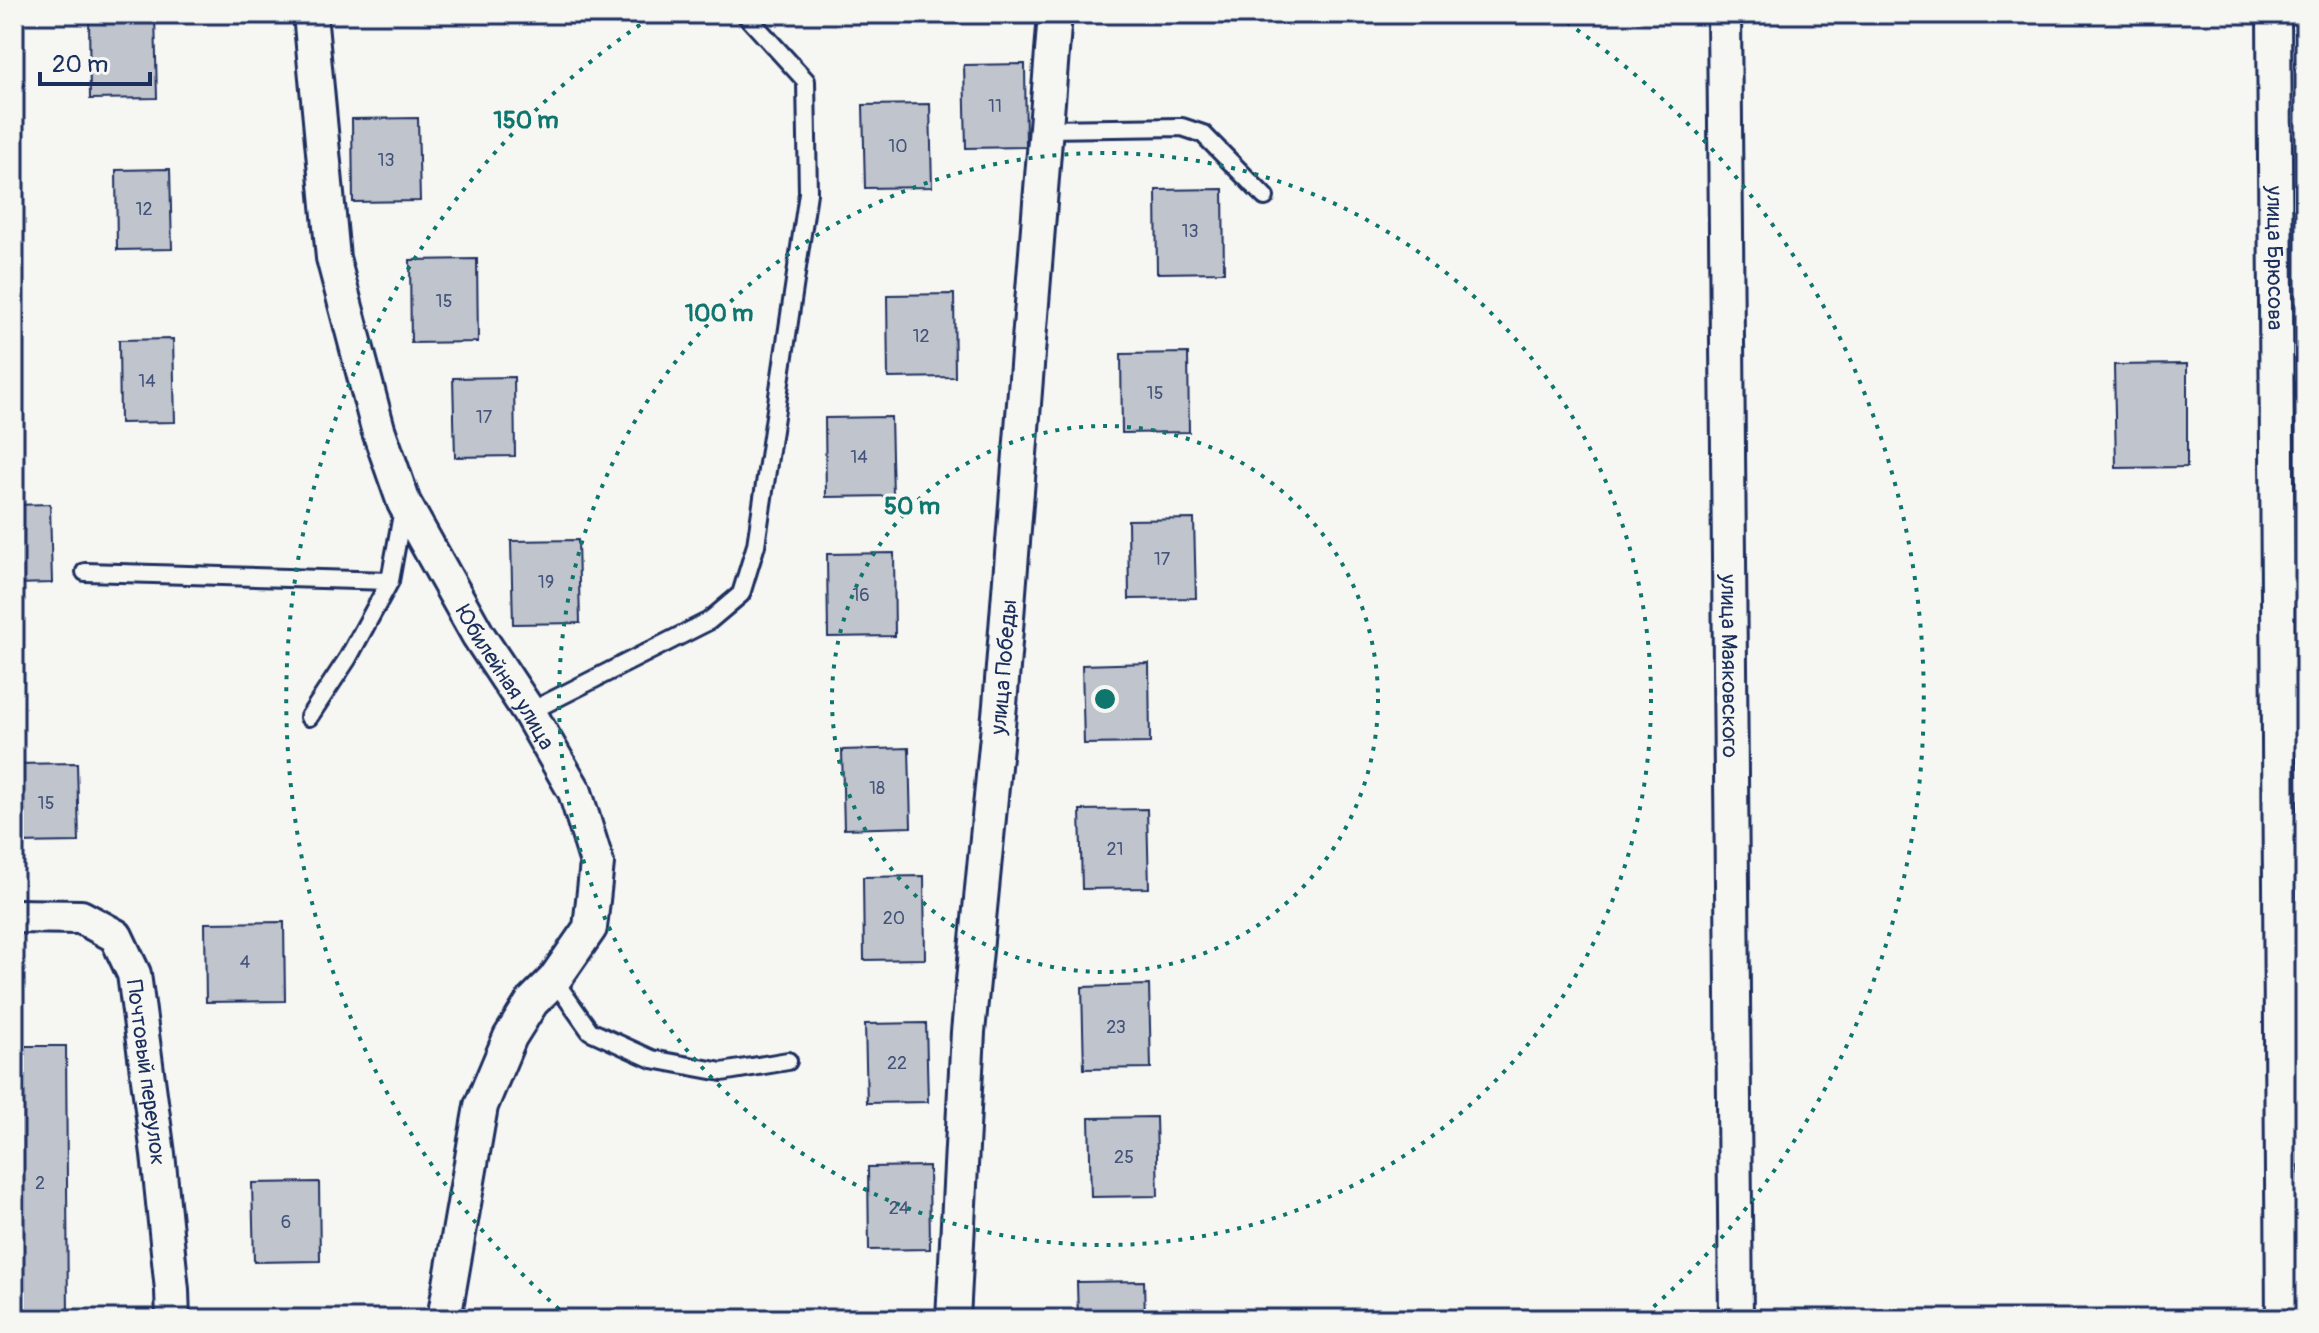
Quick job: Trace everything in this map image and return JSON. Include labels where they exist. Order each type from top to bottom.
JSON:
[{"type":"street","name":"Юбилейная улица","points":[[310,14],[333,258],[378,429],[404,503],[478,635],[529,712],[575,792],[597,863],[590,928],[554,980],[532,1002],[510,1037],[481,1106],[444,1319]]},
{"type":"street","name":"улица Победы","points":[[953,1319],[968,1032],[1000,705],[1055,14]]},
{"type":"street","name":"улица Маяковского","points":[[1724,14],[1736,1319]]},
{"type":"street","name":"улица Брюсова","points":[[2274,14],[2283,1319]]},
{"type":"street","name":"Почтовый переулок","points":[[14,916],[81,917],[116,936],[134,974],[158,1154],[173,1319]]},
{"type":"lane","points":[[529,712],[709,621],[741,594],[756,545],[808,193],[806,81],[745,14]]},
{"type":"lane","points":[[1045,129],[1182,127],[1203,134],[1265,197]]},
{"type":"lane","points":[[309,717],[348,658],[390,581],[404,503]]},
{"type":"lane","points":[[85,572],[390,581]]},
{"type":"lane","points":[[554,980],[590,1031],[652,1059],[722,1072],[788,1061]]},
{"type":"building","points":[[155,15],[157,98],[90,99],[89,16]]},
{"type":"building","points":[[1025,64],[1026,147],[966,148],[964,65]]},
{"type":"building","points":[[930,104],[932,187],[865,188],[863,105]]},
{"type":"building","points":[[418,118],[420,201],[353,202],[352,119]]},
{"type":"building","points":[[170,169],[172,249],[117,250],[116,170]]},
{"type":"building","points":[[1223,189],[1224,272],[1157,273],[1156,190]]},
{"type":"building","points":[[477,259],[478,342],[411,343],[410,260]]},
{"type":"building","points":[[954,294],[955,377],[888,378],[887,295]]},
{"type":"building","points":[[173,339],[175,422],[120,423],[119,340]]},
{"type":"building","points":[[1188,353],[1189,432],[1122,433],[1121,354]]},
{"type":"building","points":[[2187,364],[2187,467],[2116,468],[2114,365]]},
{"type":"building","points":[[514,377],[515,456],[455,457],[453,378]]},
{"type":"building","points":[[891,417],[893,496],[826,497],[825,418]]},
{"type":"building","points":[[50,504],[52,583],[14,584],[14,505]]},
{"type":"building","points":[[1194,519],[1196,598],[1129,599],[1128,520]]},
{"type":"building","points":[[578,540],[580,623],[513,624],[511,541]]},
{"type":"building","points":[[894,553],[895,636],[828,637],[827,554]]},
{"type":"building","points":[[1149,663],[1150,743],[1084,744],[1082,665]]},
{"type":"building","points":[[909,748],[911,827],[844,829],[842,750]]},
{"type":"building","points":[[77,763],[79,842],[14,843],[14,764]]},
{"type":"building","points":[[1147,809],[1149,888],[1082,889],[1080,810]]},
{"type":"building","points":[[924,876],[925,959],[864,960],[863,877]]},
{"type":"building","points":[[284,922],[285,1001],[206,1002],[205,923]]},
{"type":"building","points":[[1149,985],[1151,1068],[1084,1069],[1082,987]]},
{"type":"building","points":[[926,1023],[928,1102],[867,1103],[865,1024]]},
{"type":"building","points":[[14,1046],[66,1046],[68,1319],[14,1319]]},
{"type":"building","points":[[1156,1117],[1158,1196],[1091,1197],[1089,1118]]},
{"type":"building","points":[[929,1166],[930,1249],[869,1250],[868,1167]]},
{"type":"building","points":[[319,1182],[320,1261],[254,1262],[252,1183]]},
{"type":"building","points":[[1144,1281],[1145,1319],[1078,1319],[1077,1282]]}]
